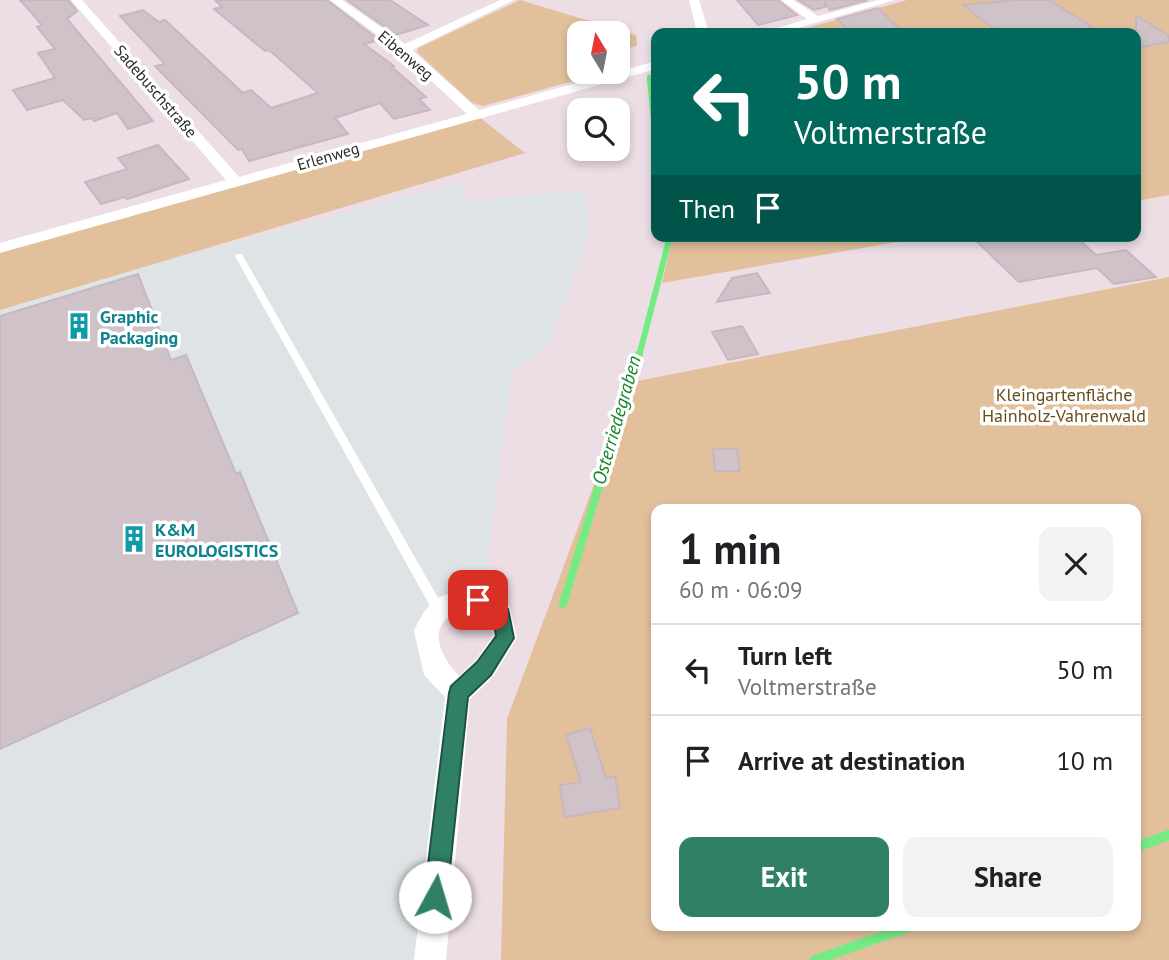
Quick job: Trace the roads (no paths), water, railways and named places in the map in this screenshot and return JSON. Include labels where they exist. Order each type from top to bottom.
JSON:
[{"type":"street","name":"Sadebuschstraße","points":[[76,0],[236,183]]},
{"type":"street","name":"Eibenweg","points":[[335,0],[404,49],[474,113]]},
{"type":"street","points":[[404,49],[509,0]]},
{"type":"street","points":[[694,0],[702,28]]},
{"type":"street","points":[[786,0],[816,20]]},
{"type":"street","points":[[786,28],[890,0]]},
{"type":"street","name":"Erlenweg","points":[[0,248],[236,183],[474,113],[651,66]]},
{"type":"street","points":[[430,960],[458,693],[484,668],[505,638],[502,614],[478,600],[456,601],[439,609],[426,631],[433,667],[458,693]]},
{"type":"lane","points":[[239,256],[439,609]]},
{"type":"waterway","name":"Osterriedegraben","points":[[649,77],[651,97]]},
{"type":"waterway","name":"Osterriedegraben","points":[[639,356],[668,242]]},
{"type":"waterway","name":"Osterriedegraben","points":[[563,604],[639,354]]},
{"type":"waterway","points":[[1141,845],[1169,835]]},
{"type":"waterway","points":[[815,960],[898,931]]},
{"type":"place","name":"Graphic Packaging","points":[[79,326]]},
{"type":"place","name":"K&M EUROLOGISTICS","points":[[134,539]]},
{"type":"park label","name":"Kleingartenfläche Hainholz-Vahrenwald","points":[[1064,404]]}]
